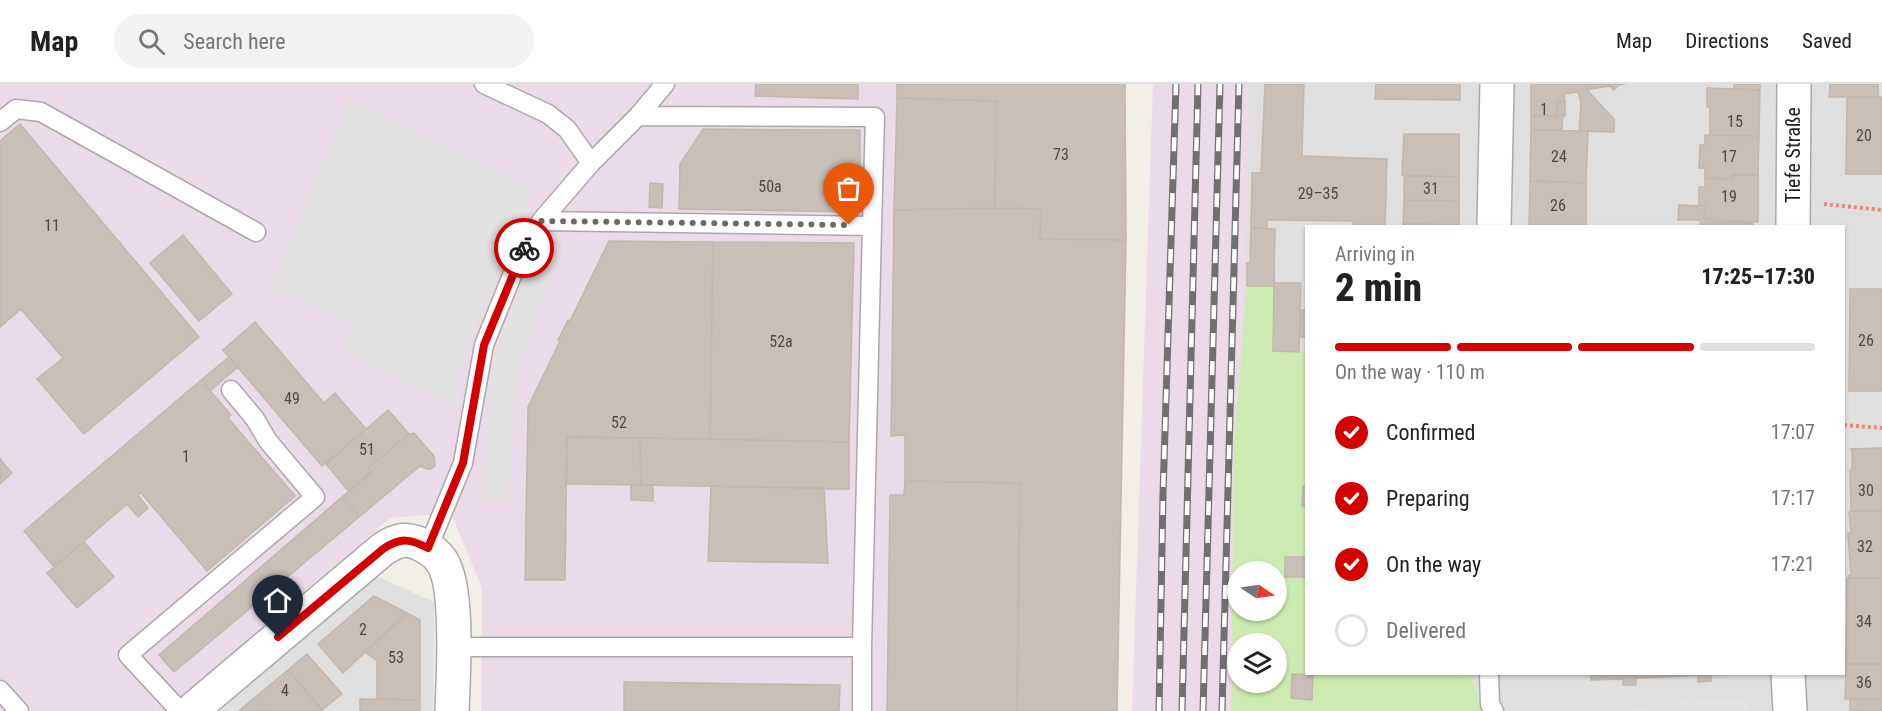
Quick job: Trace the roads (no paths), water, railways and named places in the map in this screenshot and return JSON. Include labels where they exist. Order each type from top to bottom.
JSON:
[{"type":"street","points":[[1494,225],[1497,84]]},
{"type":"street","name":"Tiefe Straße","points":[[1793,225],[1794,84]]},
{"type":"street","points":[[191,711],[383,549],[394,541],[412,540],[428,548],[441,560],[450,578],[453,608],[452,711]]},
{"type":"street","points":[[1788,675],[1790,711]]},
{"type":"lane","points":[[484,84],[548,114],[567,129],[591,163]]},
{"type":"lane","points":[[428,548],[463,463],[484,345],[521,253],[541,221],[591,163],[638,116],[665,84]]},
{"type":"lane","points":[[0,122],[16,109],[41,112],[256,232]]},
{"type":"lane","points":[[638,116],[875,117],[862,711]]},
{"type":"lane","points":[[541,221],[873,226]]},
{"type":"lane","points":[[180,711],[128,655],[315,497],[268,441],[255,419],[231,390]]},
{"type":"lane","points":[[453,647],[862,647]]},
{"type":"lane","points":[[1489,675],[1490,704],[1494,711]]},
{"type":"lane","points":[[0,690],[19,711]]},
{"type":"railway","points":[[1159,711],[1163,494],[1176,84]]},
{"type":"railway","points":[[1182,711],[1198,84]]},
{"type":"railway","points":[[1203,711],[1220,84]]},
{"type":"railway","points":[[1222,711],[1239,84]]}]
